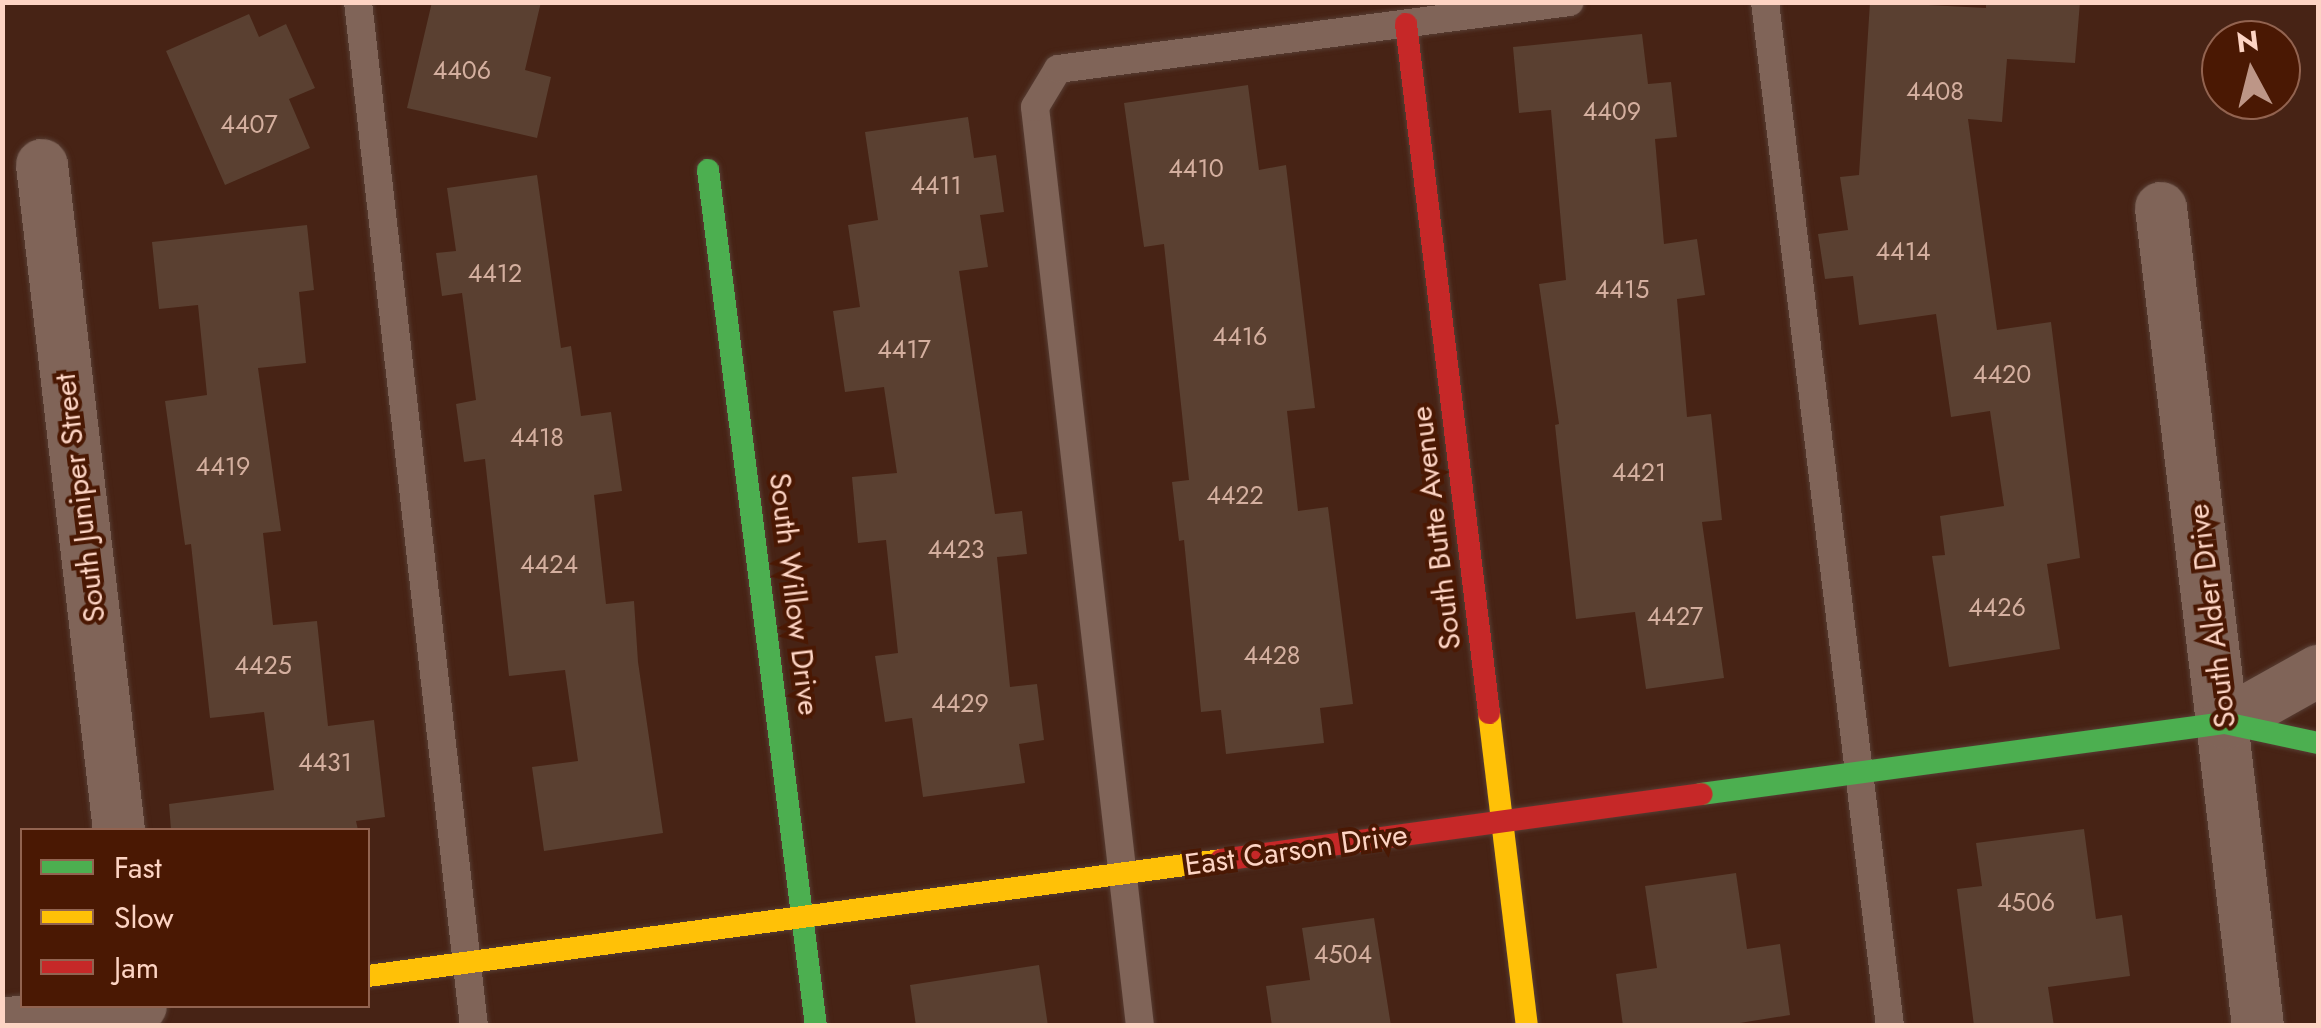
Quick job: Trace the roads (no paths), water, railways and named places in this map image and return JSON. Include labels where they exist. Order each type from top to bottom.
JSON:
[{"type":"street","name":"South Butte Avenue","points":[[1406,24],[1526,1026]]},
{"type":"street","name":"South Juniper Street","points":[[42,165],[120,828]]},
{"type":"street","name":"South Willow Drive","points":[[708,170],[805,914],[816,1026]]},
{"type":"street","name":"South Alder Drive","points":[[2161,208],[2258,1026]]},
{"type":"street","name":"East Carson Drive","points":[[2224,723],[2318,671]]},
{"type":"street","name":"East Carson Drive","points":[[370,976],[2224,723],[2318,743]]},
{"type":"street","points":[[2,1024],[126,1008]]},
{"type":"lane","points":[[358,2],[474,1026]]},
{"type":"lane","points":[[1140,1026],[1035,107],[1058,69],[1570,2]]},
{"type":"lane","points":[[1765,2],[1890,1026]]}]
